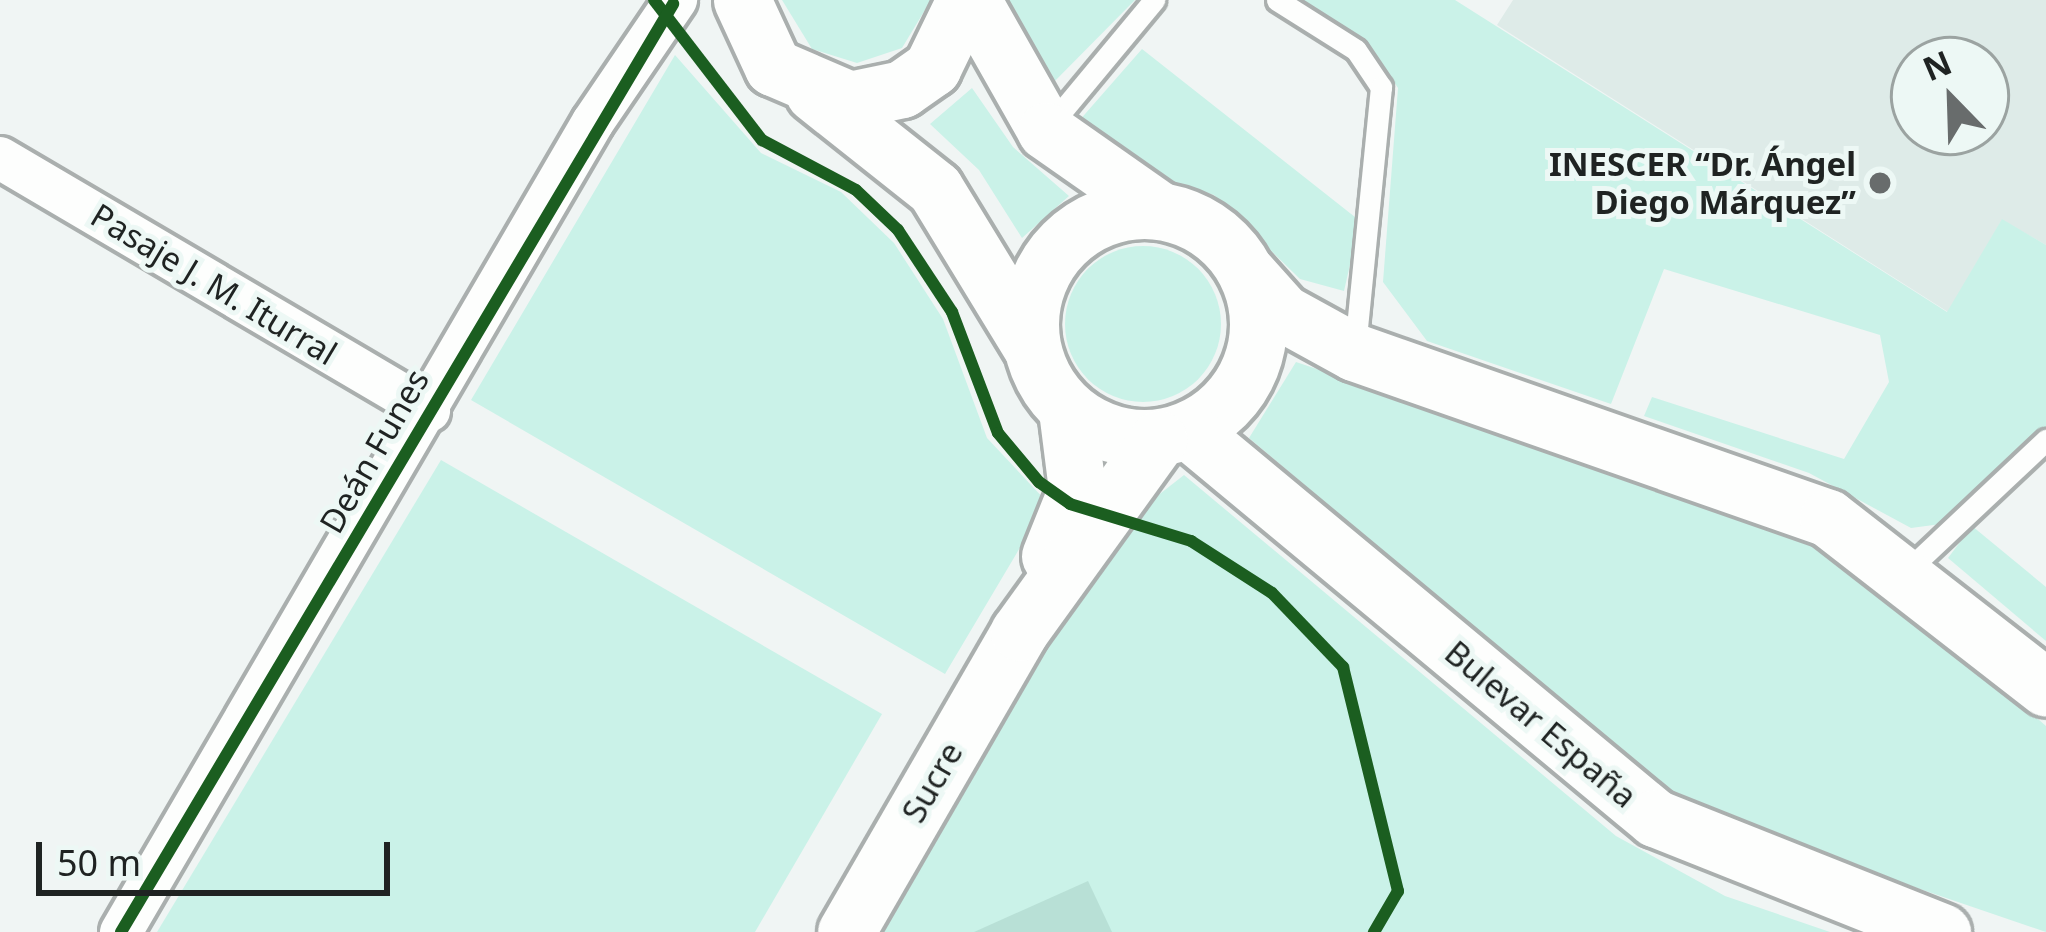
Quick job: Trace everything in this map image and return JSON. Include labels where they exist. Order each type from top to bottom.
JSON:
[{"type":"main road","points":[[724,0],[763,55],[935,189],[1067,410],[1109,433],[1173,435],[1238,392],[1253,364],[1248,274]]},
{"type":"main road","points":[[742,0],[763,55]]},
{"type":"main road","points":[[814,93],[868,99],[918,80],[953,39],[968,0]]},
{"type":"main road","points":[[968,0],[1046,131],[1159,210],[1211,232],[1283,313],[1354,352],[1785,498],[1908,570],[2046,688]]},
{"type":"main road","points":[[1031,346],[1030,308],[1061,245],[1124,211],[1159,210]]},
{"type":"main road","name":"Sucre","points":[[846,932],[1019,632],[1077,489],[1067,410]]},
{"type":"main road","name":"Sucre","points":[[1019,632],[1173,435]]},
{"type":"main road","name":"Bulevar España","points":[[1173,435],[1655,818],[1942,932]]},
{"type":"street","name":"Deán Funes","points":[[121,932],[429,411],[593,122],[676,0]]},
{"type":"street","name":"Pasaje J. M. Iturral","points":[[0,158],[429,411]]},
{"type":"lane","points":[[1046,131],[1154,0]]},
{"type":"lane","points":[[1277,0],[1356,50],[1381,87],[1354,352]]},
{"type":"lane","points":[[1908,570],[2046,440]]},
{"type":"shaded area","name":"INESCER “Dr. Ángel Diego Márquez”","points":[[1513,0],[2046,0],[2046,245],[2002,220],[1948,312],[1497,25]]},
{"type":"green space","points":[[782,0],[931,0],[902,48],[857,63],[812,49]]},
{"type":"green space","points":[[1003,0],[1135,0],[1048,88]]},
{"type":"green space","points":[[1300,0],[1455,0],[1947,312],[2002,219],[2046,245],[2046,431],[1941,524],[1911,528],[1809,473],[1644,416],[1652,397],[1844,459],[1889,382],[1880,335],[1664,269],[1611,404],[1427,341],[1383,282],[1398,88],[1371,47]]},
{"type":"green space","points":[[1142,49],[1360,221],[1344,291],[1300,279],[1214,195],[1161,178],[1078,122]]},
{"type":"green space","points":[[675,55],[761,153],[841,192],[894,243],[943,319],[987,438],[1047,502],[945,674],[471,400]]},
{"type":"green space","points":[[972,88],[1013,147],[1069,196],[1022,238],[979,170],[930,124]]},
{"type":"green space","points":[[1143,246],[1173,252],[1198,269],[1215,294],[1221,324],[1215,354],[1198,379],[1173,396],[1143,402],[1113,396],[1088,379],[1071,354],[1065,324],[1071,294],[1088,269],[1113,252]]},
{"type":"green space","points":[[1296,362],[1750,514],[1879,580],[2046,726],[2046,932],[1730,824],[1660,786],[1249,438]]},
{"type":"green space","points":[[441,460],[882,714],[755,932],[157,932]]},
{"type":"green space","points":[[1184,475],[1616,836],[1725,896],[1830,932],[875,932],[1038,649],[1124,522]]},
{"type":"green space","points":[[1972,526],[2046,587],[2046,641],[1948,558]]},
{"type":"green space","points":[[1088,881],[1112,932],[974,932]]},
{"type":"cycle path","points":[[654,0],[762,140],[856,190],[898,230],[952,312],[998,433],[1039,482],[1070,504],[1191,541],[1272,593],[1343,667],[1398,891],[1374,932]]},
{"type":"cycle path","points":[[121,932],[673,4]]},
{"type":"place","name":"INESCER “Dr. Ángel Diego Márquez”","points":[[1880,183]]}]
